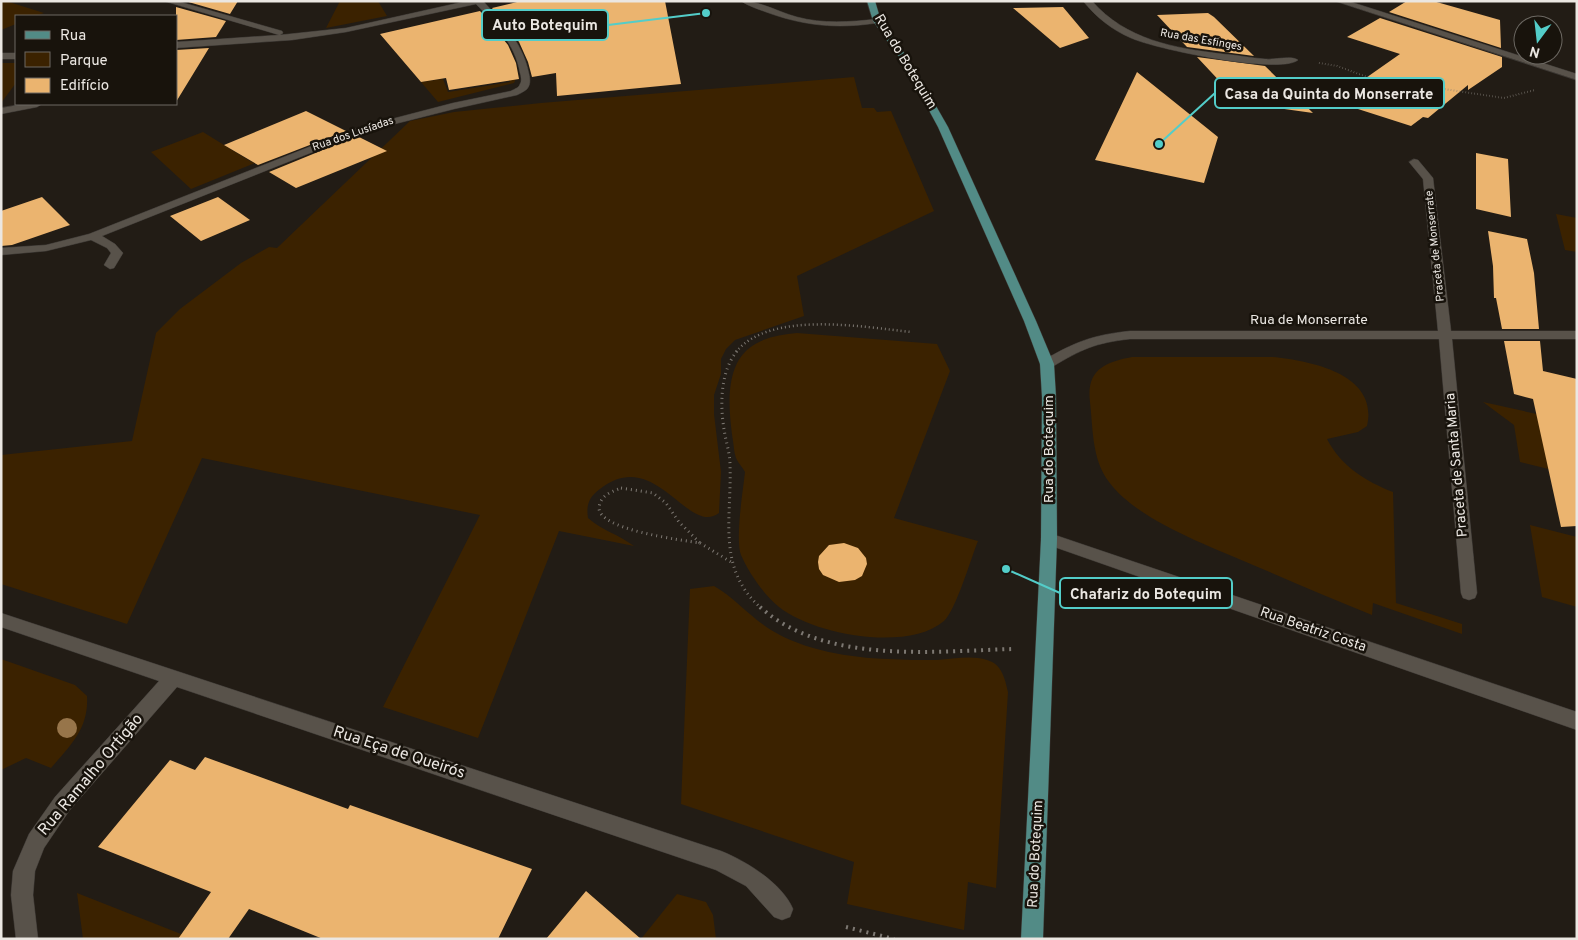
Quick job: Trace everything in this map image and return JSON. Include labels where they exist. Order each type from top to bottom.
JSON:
[{"type":"main road","name":"Rua do Botequim","points":[[871,1],[877,21],[908,64],[943,127],[1030,321],[1047,364],[1050,397],[1049,539],[1032,939]]},
{"type":"street","points":[[168,1],[292,37]]},
{"type":"street","points":[[181,5],[190,1]]},
{"type":"street","points":[[178,46],[292,37],[374,24],[479,1]]},
{"type":"street","name":"Rua dos Lusíadas","points":[[1,252],[46,248],[93,236],[360,130],[453,106],[514,93],[523,88],[526,82],[524,64],[518,47],[507,31],[479,1]]},
{"type":"street","points":[[745,1],[784,17],[814,24],[835,26],[877,21]]},
{"type":"street","name":"Rua das Esfinges","points":[[1087,1],[1096,12],[1110,23],[1131,35],[1156,44],[1180,50],[1256,61],[1285,62],[1294,60]]},
{"type":"street","points":[[1339,1],[1513,55]]},
{"type":"street","points":[[1,56],[15,56]]},
{"type":"street","points":[[1543,65],[1577,77]]},
{"type":"street","points":[[1562,65],[1577,67]]},
{"type":"street","points":[[1,111],[32,105]]},
{"type":"street","name":"Praceta de Monserrate","points":[[1414,162],[1428,178],[1445,336]]},
{"type":"street","points":[[93,236],[111,246],[117,252],[110,265]]},
{"type":"street","name":"Rua de Monserrate","points":[[1047,364],[1078,346],[1104,338],[1130,335],[1577,335]]},
{"type":"street","name":"Praceta de Santa Maria","points":[[1445,336],[1468,593]]},
{"type":"street","name":"Rua Beatriz Costa","points":[[1049,539],[1577,721]]},
{"type":"street","name":"Rua Eça de Queirós","points":[[1,620],[721,860],[753,879],[782,909]]},
{"type":"street","name":"Rua Ramalho Ortigão","points":[[27,939],[22,895],[24,870],[36,841],[62,804],[174,678]]},
{"type":"path","points":[[1294,60],[1337,66],[1370,78],[1504,98],[1540,89]]},
{"type":"path","points":[[911,332],[845,326],[800,326],[759,335],[742,345],[734,355],[727,372],[723,392],[722,414],[730,462],[727,533],[732,562],[740,587],[779,623],[809,636],[847,645],[890,650],[1045,649]]},
{"type":"path","points":[[700,543],[628,529],[604,519],[599,511],[600,502],[607,494],[621,488],[653,493],[666,503],[679,522],[700,543],[732,562]]},
{"type":"path","points":[[846,927],[894,939]]},
{"type":"green space","points":[[1,1],[44,13],[39,15],[15,15],[15,24],[1,30]]},
{"type":"green space","points":[[340,1],[378,1],[387,16],[326,28]]},
{"type":"green space","points":[[1,63],[15,63],[15,84],[1,103]]},
{"type":"green space","points":[[513,71],[514,83],[438,102],[421,82],[443,79],[448,92],[510,82],[506,72]]},
{"type":"green space","points":[[854,77],[862,108],[874,108],[877,112],[891,111],[934,211],[797,276],[804,316],[735,340],[726,349],[721,359],[721,374],[714,395],[714,414],[721,472],[719,513],[707,517],[695,513],[654,484],[637,478],[620,478],[593,495],[587,509],[588,518],[634,546],[559,531],[478,738],[383,707],[480,515],[202,458],[127,624],[1,584],[1,455],[132,441],[156,333],[180,309],[241,263],[269,247],[277,248],[410,121],[454,112],[541,103]]},
{"type":"green space","points":[[203,132],[255,163],[191,189],[151,152]]},
{"type":"green space","points":[[1556,214],[1577,218],[1577,252],[1565,250]]},
{"type":"green space","points":[[797,333],[937,344],[950,371],[894,518],[978,541],[949,615],[944,621],[928,630],[908,636],[885,638],[837,632],[814,625],[795,617],[773,602],[757,583],[741,555],[739,527],[745,472],[737,460],[734,451],[730,418],[731,381],[740,359],[747,350],[771,337]]},
{"type":"green space","points":[[1132,357],[1273,357],[1323,367],[1353,382],[1363,394],[1368,408],[1367,426],[1358,432],[1327,439],[1339,457],[1355,472],[1393,492],[1396,603],[1462,624],[1462,634],[1373,603],[1372,615],[1357,609],[1216,550],[1176,531],[1138,509],[1122,496],[1109,482],[1099,464],[1093,433],[1090,391],[1091,382],[1099,369],[1113,362]]},
{"type":"green space","points":[[1483,402],[1577,423],[1577,476],[1520,462],[1514,425]]},
{"type":"green space","points":[[1530,525],[1577,537],[1577,607],[1542,597]]},
{"type":"green space","points":[[714,586],[771,630],[812,648],[843,655],[906,660],[975,658],[992,662],[999,668],[1004,677],[1008,692],[996,888],[968,882],[964,930],[847,904],[854,862],[681,804],[690,589]]},
{"type":"green space","points":[[1,659],[75,685],[87,696],[87,707],[82,727],[72,744],[51,768],[26,758],[1,770]]},
{"type":"green space","points":[[77,893],[181,934],[191,939],[83,939]]},
{"type":"green space","points":[[677,894],[706,902],[713,915],[716,939],[641,939]]},
{"type":"building","points":[[185,1],[238,1],[230,14]]},
{"type":"building","points":[[521,1],[665,1],[681,84],[557,96],[556,73],[532,77],[519,42],[492,8]]},
{"type":"building","points":[[1407,1],[1433,1],[1500,20],[1501,48],[1389,12]]},
{"type":"building","points":[[176,7],[226,21],[216,37],[178,40],[178,15],[176,15]]},
{"type":"building","points":[[1063,7],[1089,38],[1060,48],[1013,8]]},
{"type":"building","points":[[480,11],[508,45],[516,63],[519,79],[449,90],[446,78],[421,82],[380,34]]},
{"type":"building","points":[[1208,13],[1254,56],[1187,47],[1157,15]]},
{"type":"building","points":[[1380,18],[1502,57],[1502,67],[1468,90],[1468,85],[1428,118],[1423,117],[1411,126],[1333,101],[1400,54],[1347,37]]},
{"type":"building","points":[[209,48],[178,99],[178,50]]},
{"type":"building","points":[[1197,57],[1265,66],[1313,113],[1240,103]]},
{"type":"building","points":[[1137,72],[1218,137],[1204,183],[1095,160]]},
{"type":"building","points":[[306,111],[346,131],[258,165],[224,145]]},
{"type":"building","points":[[357,136],[387,151],[296,188],[269,172]]},
{"type":"building","points":[[1476,153],[1508,159],[1511,217],[1476,209]]},
{"type":"building","points":[[42,197],[70,225],[12,245],[1,246],[1,211]]},
{"type":"building","points":[[218,197],[250,220],[201,241],[170,216]]},
{"type":"building","points":[[1488,231],[1527,239],[1534,273],[1539,329],[1502,329],[1496,298],[1494,298],[1493,266]]},
{"type":"building","points":[[1504,341],[1540,341],[1543,371],[1577,379],[1577,526],[1561,527],[1533,399],[1514,394]]},
{"type":"building","points":[[844,543],[858,548],[866,558],[867,564],[862,576],[855,580],[839,582],[823,575],[819,569],[818,562],[819,556],[829,545]]},
{"type":"building","points":[[205,757],[348,809],[350,805],[532,869],[498,939],[323,939],[249,909],[228,939],[178,939],[211,892],[98,847],[170,760],[195,770]]},
{"type":"building","points":[[586,891],[641,939],[546,939]]},
{"type":"place","name":"Auto Botequim","points":[[706,13]]},
{"type":"place","name":"Casa da Quinta do Monserrate","points":[[1159,144]]},
{"type":"place","name":"Chafariz do Botequim","points":[[1006,569]]}]
